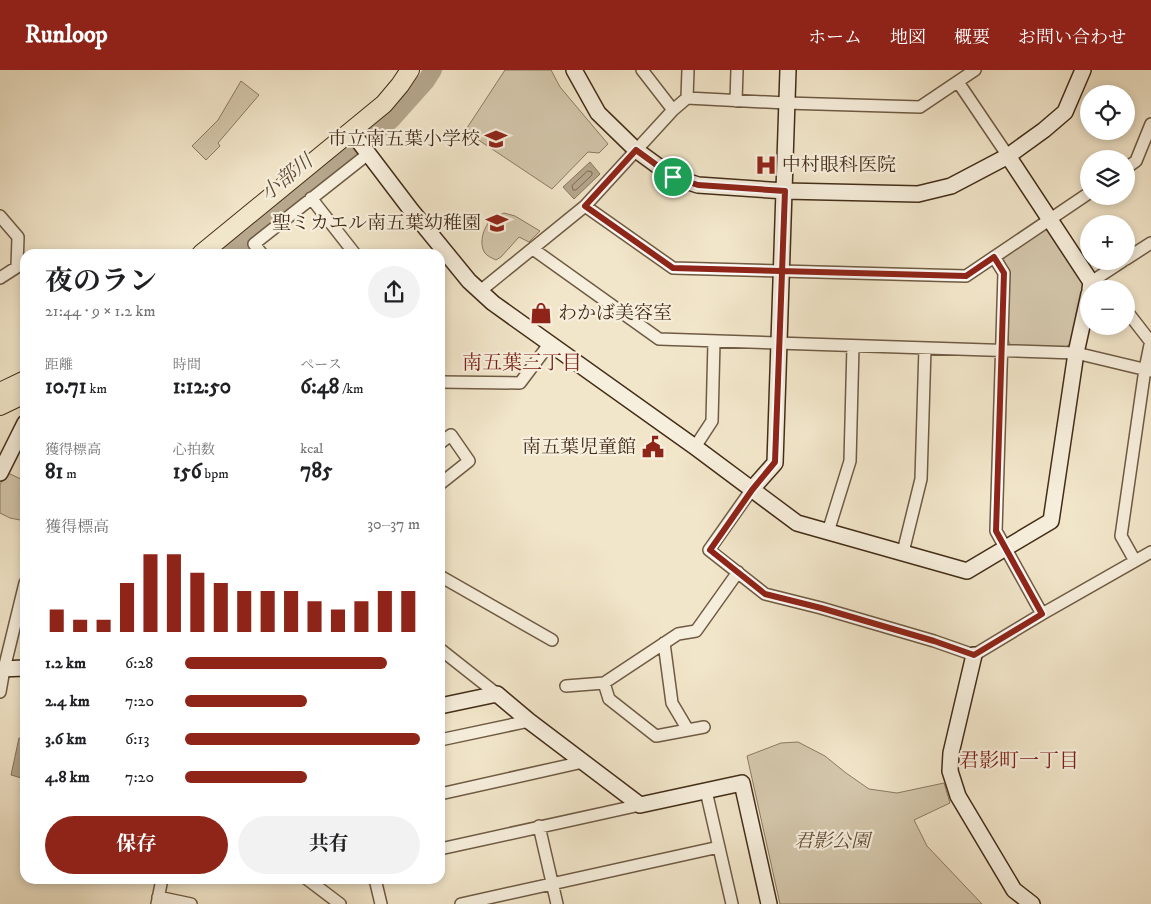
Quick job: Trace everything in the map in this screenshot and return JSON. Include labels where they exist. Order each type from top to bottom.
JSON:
[{"type":"main road","points":[[207,249],[354,135],[400,86],[410,70]]},
{"type":"main road","points":[[0,392],[20,388]]},
{"type":"main road","points":[[0,406],[20,390]]},
{"type":"street","points":[[642,70],[673,110]]},
{"type":"street","points":[[687,98],[688,70]]},
{"type":"street","points":[[736,101],[737,70]]},
{"type":"street","points":[[788,70],[775,462],[752,490],[710,550],[765,594],[821,608],[934,641],[974,655]]},
{"type":"street","points":[[479,292],[585,206],[673,110],[687,98],[786,104],[920,107],[975,70]]},
{"type":"street","points":[[578,71],[598,113],[636,150],[673,177],[698,185],[785,191],[918,194],[951,186],[1008,156],[1044,130],[1065,112],[1084,70]]},
{"type":"street","points":[[958,82],[1050,220],[1082,280]]},
{"type":"street","points":[[1135,162],[1148,141],[1151,124]]},
{"type":"street","points":[[354,135],[444,249]]},
{"type":"street","points":[[258,249],[254,244],[368,154]]},
{"type":"street","points":[[311,198],[351,249]]},
{"type":"street","points":[[585,206],[673,268],[966,276],[1080,199]]},
{"type":"street","points":[[0,216],[18,237],[18,267],[0,278]]},
{"type":"street","points":[[1135,253],[1151,243]]},
{"type":"street","points":[[533,249],[659,339],[1076,353],[1148,370]]},
{"type":"street","points":[[445,250],[479,292],[695,447],[797,523],[967,570],[1051,522],[1080,335]]},
{"type":"street","points":[[994,257],[1004,273],[996,531],[1042,614]]},
{"type":"street","points":[[1103,280],[1114,270]]},
{"type":"street","points":[[1134,561],[1121,536],[1148,370],[1150,341],[1135,322]]},
{"type":"street","points":[[695,447],[712,421],[714,342]]},
{"type":"street","points":[[445,382],[520,383],[550,343]]},
{"type":"street","points":[[828,532],[850,461],[853,346]]},
{"type":"street","points":[[903,552],[921,479],[925,348]]},
{"type":"street","points":[[0,473],[20,433]]},
{"type":"street","points":[[445,439],[451,435],[470,461],[445,480]]},
{"type":"street","points":[[1032,904],[1014,890],[958,796],[950,771],[951,753],[974,655],[1151,552]]},
{"type":"street","points":[[566,686],[604,683],[678,634],[696,631],[738,572]]},
{"type":"street","points":[[445,579],[552,640]]},
{"type":"street","points":[[0,692],[2,669],[20,603]]},
{"type":"street","points":[[0,635],[12,635]]},
{"type":"street","points":[[664,642],[672,703],[688,730]]},
{"type":"street","points":[[445,653],[529,721],[640,805]]},
{"type":"street","points":[[2,669],[20,668]]},
{"type":"street","points":[[604,683],[609,699],[656,736],[704,727]]},
{"type":"street","points":[[445,705],[497,694]]},
{"type":"street","points":[[445,739],[529,721]]},
{"type":"street","points":[[445,793],[583,762]]},
{"type":"street","points":[[445,848],[742,783],[769,904]]},
{"type":"street","points":[[706,791],[729,903]]},
{"type":"street","points":[[539,826],[556,904]]},
{"type":"street","points":[[461,904],[719,847]]},
{"type":"street","points":[[161,884],[157,901],[191,904]]},
{"type":"street","points":[[315,884],[340,904]]},
{"type":"street","points":[[376,884],[380,904]]},
{"type":"green space","points":[[505,70],[551,70],[560,87],[608,144],[599,153],[588,152],[552,189],[465,131]]},
{"type":"green space","points":[[241,81],[259,95],[218,143],[220,146],[206,160],[192,146],[218,120]]},
{"type":"green space","points":[[504,213],[515,216],[540,231],[529,242],[519,237],[496,260],[485,253],[482,239],[490,221]]},
{"type":"green space","points":[[1043,229],[1050,231],[1082,280],[1080,280],[1080,307],[1072,342],[1066,347],[1011,346],[1008,340],[1008,272],[1003,264],[1005,253]]},
{"type":"green space","points":[[6,472],[20,479],[20,520],[0,513],[0,485]]},
{"type":"green space","name":"君影公園","points":[[798,742],[825,756],[869,789],[897,793],[944,783],[950,803],[914,820],[927,846],[982,904],[780,904],[747,756],[781,743]]},
{"type":"water","points":[[590,162],[600,174],[574,199],[563,187]]},
{"type":"water","points":[[19,738],[20,738],[20,778],[11,775]]},
{"type":"waterway","name":"小部川","points":[[235,249],[392,119],[426,81],[433,70]]},
{"type":"place","name":"市立南五葉小学校","points":[[496,139]]},
{"type":"place","name":"中村眼科医院","points":[[766,165]]},
{"type":"place","name":"聖ミカエル南五葉幼稚園","points":[[497,223]]},
{"type":"place","name":"わかば美容室","points":[[541,313]]},
{"type":"place","name":"南五葉児童館","points":[[653,447]]},
{"type":"district","name":"南五葉三丁目","points":[[522,363]]},
{"type":"district","name":"君影町一丁目","points":[[1019,761]]},
{"type":"route","points":[[673,177],[636,150],[585,206],[673,268],[782,270],[966,276],[994,257],[1004,273],[996,531],[1042,614],[974,655],[934,641],[821,608],[765,594],[710,550],[752,490],[775,462],[780,342],[782,270],[785,191],[698,185],[673,177]]}]
